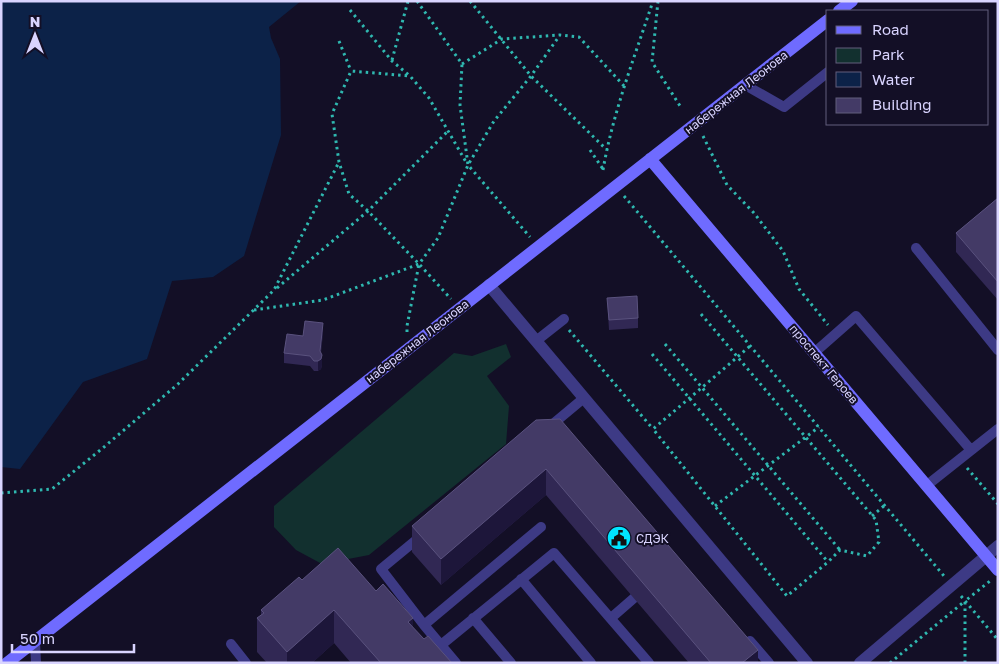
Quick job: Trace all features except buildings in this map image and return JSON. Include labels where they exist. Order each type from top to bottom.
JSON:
[{"type":"main road","points":[[840,10],[852,1]]},
{"type":"main road","name":"набережная Леонова","points":[[7,663],[826,22]]},
{"type":"main road","name":"проспект Героев","points":[[650,159],[986,556],[994,574]]},
{"type":"street","points":[[489,285],[807,663]]},
{"type":"street","points":[[860,663],[998,546]]},
{"type":"lane","points":[[745,85],[784,107],[826,74]]},
{"type":"lane","points":[[916,248],[998,350]]},
{"type":"lane","points":[[814,353],[856,316],[971,450]]},
{"type":"lane","points":[[536,341],[562,320]]},
{"type":"lane","points":[[537,437],[562,422],[584,398]]},
{"type":"lane","points":[[926,486],[998,429]]},
{"type":"lane","points":[[424,625],[542,527]]},
{"type":"lane","points":[[426,532],[381,569],[456,663]]},
{"type":"lane","points":[[441,645],[554,553],[648,662]]},
{"type":"lane","points":[[521,579],[591,663]]},
{"type":"lane","points":[[611,618],[634,598]]},
{"type":"lane","points":[[473,618],[511,663]]},
{"type":"lane","points":[[743,633],[768,663]]},
{"type":"lane","points":[[35,641],[36,663]]},
{"type":"lane","points":[[231,644],[246,663]]},
{"type":"path","points":[[392,60],[408,1]]},
{"type":"path","points":[[417,1],[462,64],[460,105],[468,165]]},
{"type":"path","points":[[470,1],[531,76],[607,150]]},
{"type":"path","points":[[590,150],[603,170],[625,87],[653,1]]},
{"type":"path","points":[[658,1],[652,62],[682,109]]},
{"type":"path","points":[[350,10],[392,60],[410,76],[429,98],[468,165],[538,247]]},
{"type":"path","points":[[462,64],[502,39],[560,35],[579,37],[625,87]]},
{"type":"path","points":[[408,349],[407,326],[420,264],[438,238],[468,165],[494,121],[531,76],[560,35]]},
{"type":"path","points":[[339,41],[351,71],[332,114],[339,162],[349,194],[420,264],[460,308]]},
{"type":"path","points":[[351,71],[410,76]]},
{"type":"path","points":[[1,493],[52,489],[104,447],[178,384],[274,290],[368,211],[448,131]]},
{"type":"path","points":[[702,133],[727,185],[754,213],[783,251],[798,288],[836,334]]},
{"type":"path","points":[[274,290],[339,162]]},
{"type":"path","points":[[622,194],[998,640]]},
{"type":"path","points":[[253,310],[323,300],[420,264]]},
{"type":"path","points":[[665,344],[840,550],[867,556],[879,542],[876,520],[701,314]]},
{"type":"path","points":[[562,320],[653,429],[787,596],[840,550]]},
{"type":"path","points":[[653,429],[750,346]]},
{"type":"path","points":[[652,354],[828,562]]},
{"type":"path","points":[[715,506],[819,427]]},
{"type":"path","points":[[959,459],[998,504]]},
{"type":"path","points":[[872,516],[885,505]]},
{"type":"path","points":[[890,663],[965,601],[994,574]]},
{"type":"path","points":[[965,601],[966,663]]},
{"type":"green space","points":[[506,344],[511,357],[487,376],[509,406],[506,444],[369,555],[322,564],[296,550],[274,527],[274,506],[454,353],[472,356]]},
{"type":"water","points":[[1,1],[301,1],[269,27],[271,38],[280,59],[281,135],[244,256],[213,277],[172,281],[147,359],[83,382],[20,469],[1,467]]},
{"type":"place","name":"СДЭК","points":[[619,538]]}]
